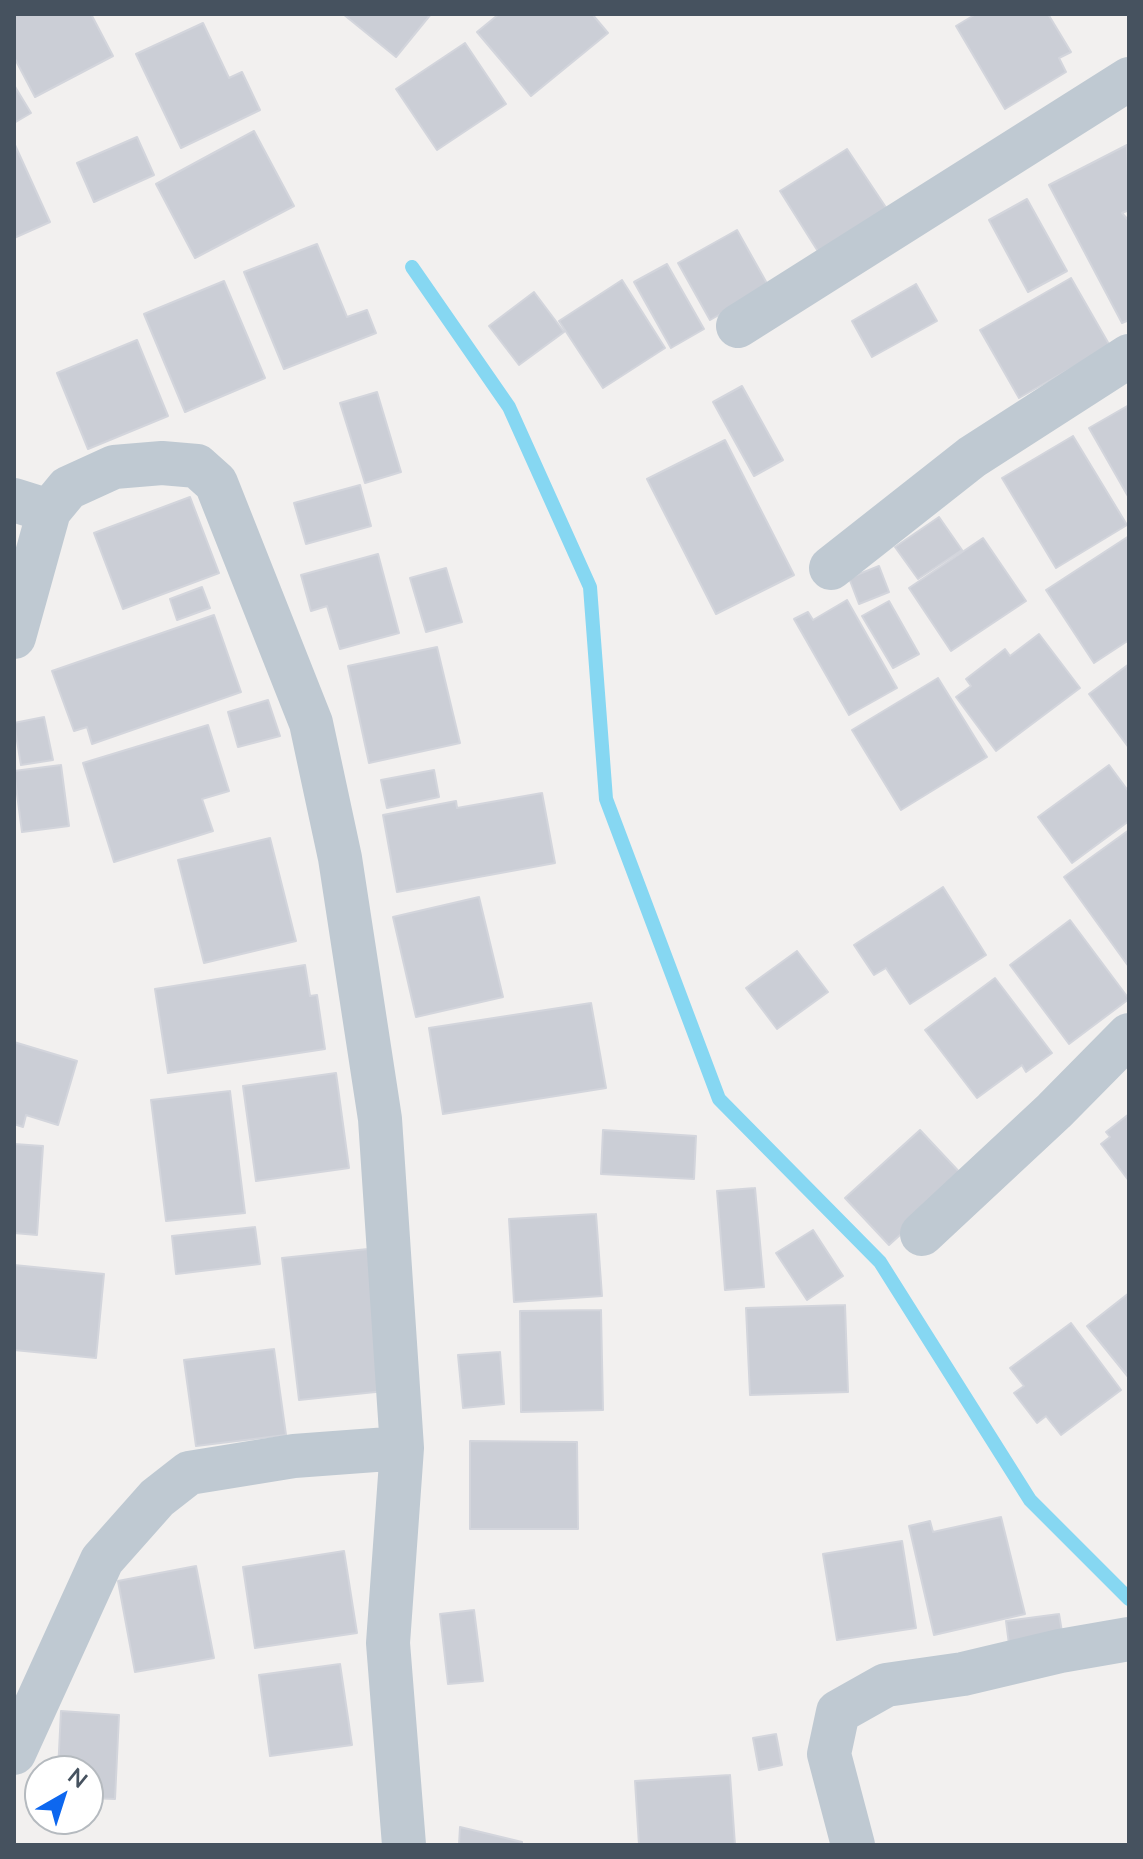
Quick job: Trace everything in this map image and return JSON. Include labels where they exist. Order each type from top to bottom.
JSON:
[{"type":"street","points":[[738,326],[1129,79]]},
{"type":"street","points":[[831,568],[972,457],[1129,356]]},
{"type":"street","points":[[14,637],[32,505],[114,467],[162,463],[197,466],[216,483],[311,723],[340,858],[380,1119],[402,1448],[388,1643],[404,1845]]},
{"type":"street","points":[[922,1234],[1054,1111],[1129,1035]]},
{"type":"street","points":[[14,1753],[102,1560],[157,1498],[178,1481],[189,1473],[294,1456],[402,1448]]},
{"type":"street","points":[[853,1845],[829,1754],[838,1712],[886,1685],[963,1674],[1060,1651],[1129,1639]]},
{"type":"building","points":[[14,14],[91,14],[113,56],[35,97],[14,57]]},
{"type":"building","points":[[343,14],[431,14],[396,57]]},
{"type":"building","points":[[499,14],[592,14],[608,33],[531,96],[477,32]]},
{"type":"building","points":[[976,14],[1048,14],[1071,52],[1059,58],[1066,72],[1005,109],[956,26]]},
{"type":"building","points":[[203,23],[229,78],[242,72],[260,110],[181,148],[136,54]]},
{"type":"building","points":[[465,43],[506,104],[437,150],[396,89]]},
{"type":"building","points":[[14,85],[31,113],[14,123]]},
{"type":"building","points":[[254,131],[294,206],[195,258],[156,184]]},
{"type":"building","points":[[137,137],[154,175],[94,202],[77,163]]},
{"type":"building","points":[[1127,145],[1129,210],[1122,213],[1129,221],[1129,320],[1122,323],[1049,185]]},
{"type":"building","points":[[14,146],[50,222],[14,238]]},
{"type":"building","points":[[847,149],[887,209],[819,253],[780,191]]},
{"type":"building","points":[[1027,199],[1067,271],[1028,292],[989,220]]},
{"type":"building","points":[[737,230],[769,287],[710,320],[678,263]]},
{"type":"building","points":[[317,244],[347,317],[367,310],[376,333],[284,369],[244,272]]},
{"type":"building","points":[[667,264],[704,329],[671,348],[634,282]]},
{"type":"building","points":[[1071,278],[1110,346],[1019,398],[980,330]]},
{"type":"building","points":[[622,280],[665,348],[603,388],[559,321]]},
{"type":"building","points":[[224,281],[265,378],[185,412],[144,314]]},
{"type":"building","points":[[916,284],[937,321],[872,357],[852,321]]},
{"type":"building","points":[[534,292],[564,332],[519,365],[489,326]]},
{"type":"building","points":[[137,340],[168,416],[88,449],[57,373]]},
{"type":"building","points":[[742,386],[783,460],[754,476],[713,402]]},
{"type":"building","points":[[377,392],[401,472],[365,483],[340,403]]},
{"type":"building","points":[[1129,405],[1129,498],[1089,428]]},
{"type":"building","points":[[1073,436],[1127,525],[1056,568],[1002,478]]},
{"type":"building","points":[[725,440],[794,575],[716,614],[647,479]]},
{"type":"building","points":[[360,485],[371,526],[306,544],[294,503]]},
{"type":"building","points":[[190,497],[219,573],[123,609],[94,533]]},
{"type":"building","points":[[939,517],[962,550],[918,579],[895,547]]},
{"type":"building","points":[[1129,536],[1129,640],[1094,663],[1046,590]]},
{"type":"building","points":[[983,538],[1026,601],[951,651],[909,588]]},
{"type":"building","points":[[378,554],[399,633],[340,649],[327,606],[311,611],[301,575]]},
{"type":"building","points":[[879,566],[889,592],[859,604],[849,578]]},
{"type":"building","points":[[446,568],[462,622],[426,632],[410,578]]},
{"type":"building","points":[[202,587],[210,608],[177,620],[170,599]]},
{"type":"building","points":[[847,600],[897,688],[849,715],[794,619],[808,612],[813,620]]},
{"type":"building","points":[[889,601],[919,654],[893,668],[862,616]]},
{"type":"building","points":[[214,615],[241,692],[92,744],[87,727],[74,731],[52,671]]},
{"type":"building","points":[[1039,634],[1080,688],[996,751],[956,697],[971,686],[966,679],[1005,649],[1010,656]]},
{"type":"building","points":[[437,647],[460,743],[369,763],[348,666]]},
{"type":"building","points":[[1129,664],[1129,748],[1089,694]]},
{"type":"building","points":[[938,678],[987,757],[901,810],[852,730]]},
{"type":"building","points":[[268,700],[280,736],[238,747],[228,712]]},
{"type":"building","points":[[44,717],[53,760],[21,765],[14,723]]},
{"type":"building","points":[[208,725],[229,791],[202,799],[213,831],[114,862],[83,763]]},
{"type":"building","points":[[61,765],[69,826],[22,832],[14,771]]},
{"type":"building","points":[[1109,765],[1129,792],[1129,821],[1072,863],[1038,817]]},
{"type":"building","points":[[434,770],[439,797],[387,808],[381,780]]},
{"type":"building","points":[[542,793],[555,863],[397,892],[383,815],[456,801],[457,808]]},
{"type":"building","points":[[1129,830],[1129,967],[1064,877]]},
{"type":"building","points":[[270,838],[296,941],[204,963],[178,860]]},
{"type":"building","points":[[943,887],[986,955],[910,1004],[886,968],[874,975],[854,945]]},
{"type":"building","points":[[479,897],[503,997],[416,1017],[393,917]]},
{"type":"building","points":[[1070,920],[1129,999],[1069,1044],[1010,965]]},
{"type":"building","points":[[797,951],[828,992],[777,1029],[746,988]]},
{"type":"building","points":[[305,965],[310,996],[317,995],[325,1049],[168,1073],[155,989]]},
{"type":"building","points":[[995,978],[1052,1053],[1026,1072],[1022,1065],[977,1098],[925,1030]]},
{"type":"building","points":[[591,1003],[606,1088],[443,1114],[429,1028]]},
{"type":"building","points":[[14,1042],[77,1061],[58,1125],[26,1115],[23,1127],[14,1124]]},
{"type":"building","points":[[336,1073],[349,1168],[256,1181],[243,1086]]},
{"type":"building","points":[[230,1091],[245,1213],[166,1221],[151,1100]]},
{"type":"building","points":[[1129,1114],[1129,1181],[1101,1144],[1110,1137],[1106,1132]]},
{"type":"building","points":[[603,1130],[696,1136],[694,1179],[601,1174]]},
{"type":"building","points":[[920,1130],[964,1177],[889,1245],[845,1198]]},
{"type":"building","points":[[14,1144],[43,1146],[37,1235],[14,1233]]},
{"type":"building","points":[[755,1188],[764,1287],[725,1290],[717,1191]]},
{"type":"building","points":[[596,1214],[602,1296],[514,1302],[509,1219]]},
{"type":"building","points":[[255,1227],[260,1264],[176,1274],[172,1236]]},
{"type":"building","points":[[813,1230],[843,1276],[807,1300],[776,1253]]},
{"type":"building","points":[[368,1249],[385,1391],[299,1400],[282,1258]]},
{"type":"building","points":[[14,1265],[104,1274],[96,1358],[14,1350]]},
{"type":"building","points":[[1129,1293],[1129,1378],[1087,1326]]},
{"type":"building","points":[[845,1305],[848,1392],[750,1395],[746,1308]]},
{"type":"building","points":[[601,1310],[603,1410],[521,1412],[520,1311]]},
{"type":"building","points":[[1071,1323],[1121,1390],[1061,1435],[1046,1416],[1037,1423],[1014,1393],[1024,1386],[1010,1368]]},
{"type":"building","points":[[274,1349],[286,1435],[196,1446],[184,1360]]},
{"type":"building","points":[[500,1352],[504,1404],[463,1408],[458,1355]]},
{"type":"building","points":[[470,1441],[577,1442],[578,1529],[470,1529]]},
{"type":"building","points":[[1001,1517],[1025,1614],[934,1635],[909,1526],[930,1521],[933,1532]]},
{"type":"building","points":[[902,1541],[916,1628],[837,1640],[823,1554]]},
{"type":"building","points":[[344,1551],[357,1633],[255,1648],[243,1567]]},
{"type":"building","points":[[196,1566],[214,1658],[135,1672],[118,1581]]},
{"type":"building","points":[[474,1610],[483,1681],[448,1684],[440,1614]]},
{"type":"building","points":[[1059,1614],[1064,1644],[1010,1652],[1006,1621]]},
{"type":"building","points":[[340,1664],[352,1745],[270,1756],[259,1675]]},
{"type":"building","points":[[61,1711],[119,1715],[115,1799],[104,1799],[104,1755],[59,1755]]},
{"type":"building","points":[[776,1734],[782,1765],[759,1770],[753,1738]]},
{"type":"building","points":[[730,1775],[735,1845],[639,1845],[635,1781]]},
{"type":"building","points":[[460,1827],[522,1842],[522,1845],[459,1845]]},
{"type":"waterway","points":[[412,267],[509,407],[590,587],[606,799],[719,1099],[880,1262],[1030,1500],[1129,1599]]}]
